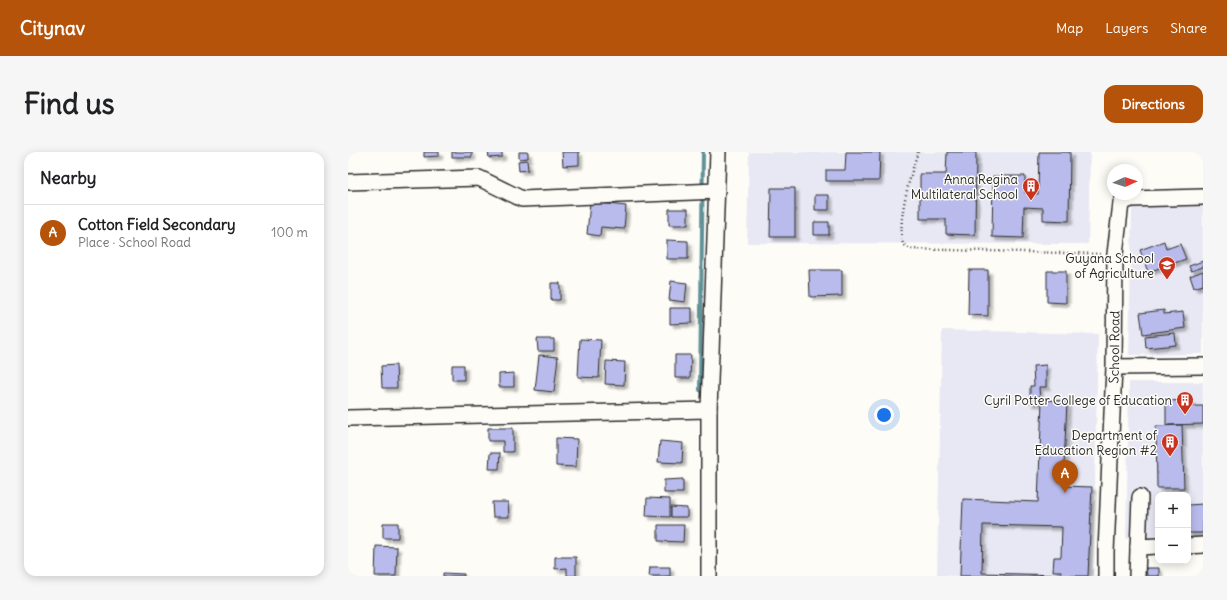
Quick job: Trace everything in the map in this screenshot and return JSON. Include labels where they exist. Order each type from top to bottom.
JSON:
[{"type":"street","points":[[709,576],[708,191],[718,152]]},
{"type":"street","points":[[348,182],[479,178],[522,199],[708,191]]},
{"type":"street","name":"School Road","points":[[1106,576],[1114,367],[1115,254],[1121,203],[1132,198],[1203,197]]},
{"type":"street","points":[[1114,367],[1203,366]]},
{"type":"street","points":[[348,418],[709,410]]},
{"type":"street","points":[[1137,576],[1140,497]]},
{"type":"street","points":[[1191,546],[1203,545]]},
{"type":"street","points":[[1138,547],[1155,546]]},
{"type":"path","points":[[918,152],[911,173],[902,220],[901,236],[903,244],[910,249],[1115,254]]},
{"type":"shaded area","points":[[749,152],[1090,152],[1088,244],[747,243]]},
{"type":"shaded area","name":"Guyana School of Agriculture","points":[[1203,205],[1203,354],[1129,355],[1132,206]]},
{"type":"shaded area","points":[[942,330],[1098,334],[1093,576],[937,576]]},
{"type":"shaded area","points":[[1129,382],[1203,382],[1203,538],[1191,538],[1191,492],[1155,492],[1155,539],[1126,539]]},
{"type":"building","points":[[424,152],[439,152],[439,156],[424,157]]},
{"type":"building","points":[[452,152],[472,152],[472,157],[452,157]]},
{"type":"building","points":[[488,152],[502,152],[502,157],[489,158]]},
{"type":"building","points":[[519,152],[528,152],[528,158],[519,159]]},
{"type":"building","points":[[562,152],[579,152],[579,165],[563,166]]},
{"type":"building","points":[[846,152],[880,152],[879,181],[826,181],[826,170],[845,170]]},
{"type":"building","name":"Anna Regina Multilateral School","points":[[947,152],[976,152],[975,235],[946,234],[946,219],[920,219],[920,174],[946,174]]},
{"type":"building","name":"Anna Regina Multilateral School","points":[[1039,152],[1070,152],[1069,221],[1043,220],[1043,208],[1024,207],[1023,238],[992,237],[993,176],[1025,176],[1025,193],[1038,194]]},
{"type":"building","points":[[527,160],[528,170],[519,171],[518,161]]},
{"type":"building","points":[[771,188],[795,188],[795,237],[770,237]]},
{"type":"building","points":[[815,195],[829,195],[829,210],[815,210]]},
{"type":"building","points":[[590,202],[626,206],[624,229],[601,227],[600,236],[587,234]]},
{"type":"building","points":[[669,209],[688,209],[688,225],[669,225]]},
{"type":"building","points":[[814,222],[829,222],[829,235],[814,235]]},
{"type":"building","points":[[667,240],[688,241],[688,259],[667,259]]},
{"type":"building","points":[[1164,241],[1166,249],[1180,244],[1186,259],[1148,272],[1140,250]]},
{"type":"building","points":[[1203,261],[1203,267],[1191,271],[1189,266]]},
{"type":"building","points":[[809,270],[842,270],[842,296],[810,297]]},
{"type":"building","points":[[969,270],[988,270],[988,316],[968,315]]},
{"type":"building","points":[[1047,271],[1066,271],[1066,303],[1047,302]]},
{"type":"building","points":[[1203,271],[1203,285],[1194,288],[1190,276]]},
{"type":"building","points":[[671,281],[687,283],[685,302],[669,300]]},
{"type":"building","points":[[551,283],[560,283],[560,300],[551,300]]},
{"type":"building","points":[[670,308],[692,308],[692,323],[670,324]]},
{"type":"building","points":[[1164,310],[1164,314],[1183,312],[1185,328],[1143,334],[1140,313]]},
{"type":"building","points":[[1175,333],[1176,345],[1146,348],[1145,336]]},
{"type":"building","points":[[537,339],[554,339],[554,351],[538,351]]},
{"type":"building","points":[[580,339],[601,340],[599,378],[578,377]]},
{"type":"building","points":[[539,355],[558,357],[554,392],[535,390]]},
{"type":"building","points":[[675,355],[691,355],[690,378],[675,378]]},
{"type":"building","points":[[606,361],[625,362],[624,385],[605,384]]},
{"type":"building","points":[[396,365],[397,388],[382,388],[381,366]]},
{"type":"building","points":[[452,365],[464,365],[464,380],[452,380]]},
{"type":"building","points":[[1046,365],[1046,387],[1039,387],[1040,403],[1030,403],[1030,386],[1034,386],[1033,366]]},
{"type":"building","points":[[514,373],[514,387],[499,387],[499,374]]},
{"type":"building","points":[[1042,400],[1067,401],[1063,486],[1092,487],[1088,576],[960,576],[963,499],[1038,502]],"holes":[[[983,525],[1062,527],[1061,557],[1054,557],[1053,571],[1061,571],[1061,575],[982,573]]]},
{"type":"building","name":"Cyril Potter College of Education","points":[[1191,400],[1191,406],[1203,406],[1203,424],[1166,425],[1166,401]]},
{"type":"building","name":"Department of Education Region #2","points":[[1182,425],[1184,488],[1157,488],[1156,426]]},
{"type":"building","points":[[488,428],[513,428],[513,452],[503,452],[503,441],[488,441]]},
{"type":"building","points":[[556,438],[577,439],[576,467],[556,466]]},
{"type":"building","points":[[660,441],[683,443],[682,463],[658,462]]},
{"type":"building","points":[[490,453],[500,453],[499,469],[489,469]]},
{"type":"building","points":[[683,479],[683,493],[664,493],[664,480]]},
{"type":"building","points":[[647,498],[670,499],[670,517],[646,516]]},
{"type":"building","points":[[492,502],[508,502],[509,517],[493,517]]},
{"type":"building","points":[[1203,504],[1203,533],[1191,533],[1191,505]]},
{"type":"building","points":[[671,507],[687,508],[687,517],[671,517]]},
{"type":"building","points":[[383,523],[398,523],[398,538],[383,538]]},
{"type":"building","points":[[658,525],[684,525],[683,542],[658,541]]},
{"type":"building","points":[[376,546],[397,547],[396,576],[375,576]]},
{"type":"building","points":[[555,557],[576,557],[576,576],[567,576],[567,568],[555,569]]},
{"type":"building","points":[[650,567],[670,567],[670,576],[649,576]]},
{"type":"building","points":[[1146,568],[1159,568],[1159,576],[1147,576]]},
{"type":"building","points":[[443,573],[464,574],[464,576],[443,576]]},
{"type":"waterway","points":[[700,390],[703,152]]},
{"type":"place","name":"Anna Regina Multilateral School","points":[[1031,201]]},
{"type":"place","name":"Guyana School of Agriculture","points":[[1167,280]]},
{"type":"place","name":"Cyril Potter College of Education","points":[[1185,415]]},
{"type":"place","name":"Department of Education Region #2","points":[[1170,457]]},
{"type":"place","name":"Cotton Field Secondary","points":[[1065,493]]}]
